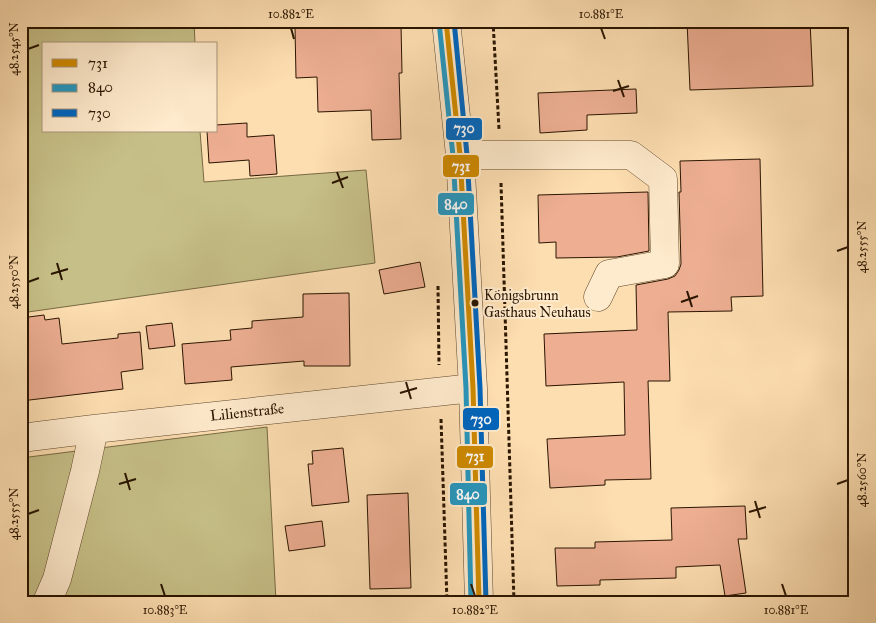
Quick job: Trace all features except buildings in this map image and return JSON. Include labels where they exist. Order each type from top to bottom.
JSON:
[{"type":"street","points":[[446,21],[460,155],[473,388],[479,602]]},
{"type":"street","points":[[460,155],[631,155],[663,179],[665,264],[609,274],[598,297]]},
{"type":"street","name":"Lilienstraße","points":[[21,438],[473,388]]},
{"type":"street","points":[[47,602],[57,579],[94,429]]},
{"type":"path","points":[[493,21],[500,156],[514,602]]},
{"type":"path","points":[[438,283],[447,602]]},
{"type":"shaded area","points":[[21,21],[194,21],[195,42],[42,42],[42,132],[200,132],[204,182],[366,170],[375,263],[21,313]]},
{"type":"shaded area","points":[[267,427],[276,602],[21,602],[21,458]]},
{"type":"transit line","name":"731","points":[[446,21],[460,155],[473,388],[479,602]]},
{"type":"transit line","name":"730","points":[[454,21],[467,155],[480,388],[486,602]]},
{"type":"transit line","name":"840","points":[[439,22],[453,156],[466,388],[471,602]]},
{"type":"place","name":"Königsbrunn Gasthaus Neuhaus","points":[[475,303]]}]
